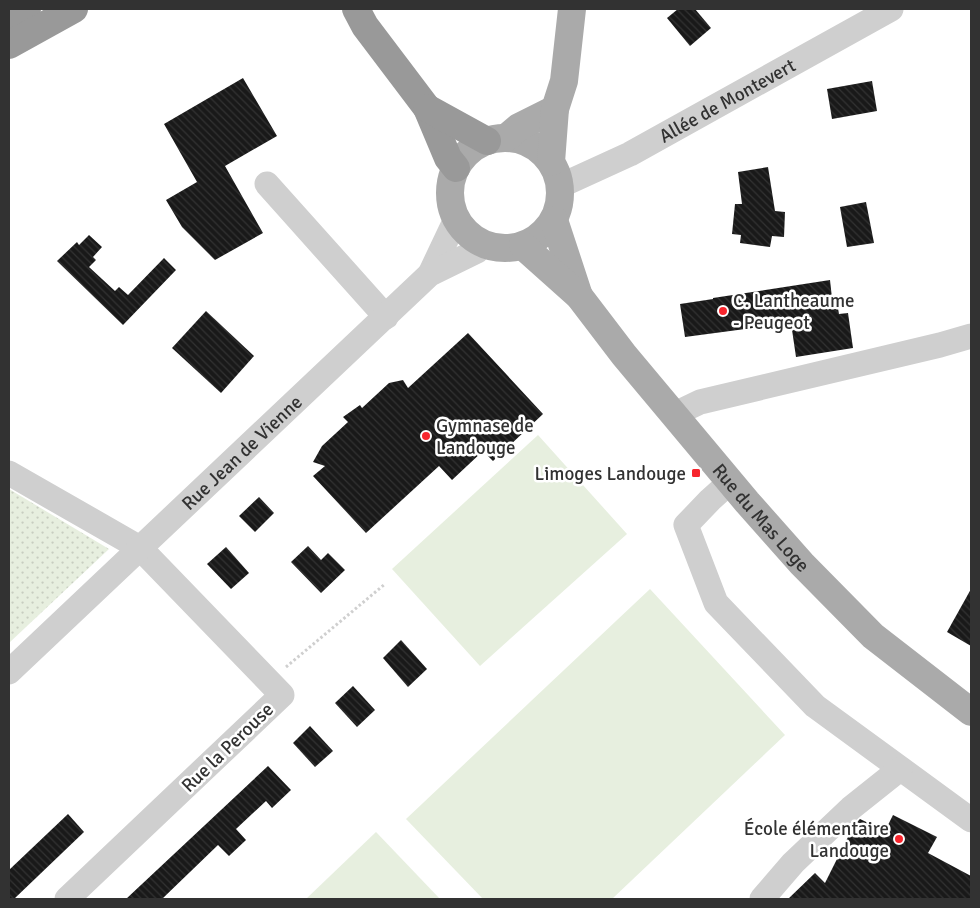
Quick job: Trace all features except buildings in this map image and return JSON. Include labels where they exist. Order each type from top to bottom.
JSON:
[{"type":"highway","points":[[9,20],[27,9]]},
{"type":"highway","points":[[9,45],[74,9]]},
{"type":"highway","points":[[356,15],[427,108],[448,158],[456,168]]},
{"type":"highway","points":[[427,108],[497,139]]},
{"type":"main road","points":[[556,109],[471,150],[462,158],[456,168],[450,189],[452,208],[456,219],[468,234],[482,244],[502,249],[523,246],[540,237],[554,220],[560,202],[556,174],[556,109],[564,81],[572,9]]},
{"type":"main road","points":[[497,139],[519,140],[530,144],[542,152],[556,174]]},
{"type":"main road","name":"Rue du Mas Loge","points":[[554,220],[579,296]]},
{"type":"main road","name":"Rue du Mas Loge","points":[[523,246],[579,296],[624,354],[730,482],[802,564],[873,636],[971,712]]},
{"type":"street","name":"Allée de Montevert","points":[[556,174],[630,154],[891,9]]},
{"type":"street","points":[[267,184],[386,317]]},
{"type":"street","points":[[430,274],[456,219]]},
{"type":"street","name":"Rue Jean de Vienne","points":[[9,672],[430,274],[477,251],[482,244]]},
{"type":"street","points":[[674,414],[700,402],[940,346],[971,336]]},
{"type":"street","name":"Rue la Perouse","points":[[9,473],[140,548],[282,695],[67,899]]},
{"type":"street","points":[[730,482],[686,525],[716,603],[815,706],[971,820]]},
{"type":"street","points":[[762,899],[793,863],[851,808],[900,769]]},
{"type":"path","points":[[269,682],[385,584]]},
{"type":"green space","points":[[538,435],[627,534],[480,666],[392,569]]},
{"type":"green space","points":[[9,489],[109,549],[9,643]]},
{"type":"green space","points":[[650,589],[785,735],[612,899],[483,899],[406,819]]},
{"type":"green space","points":[[376,832],[440,899],[306,899]]},
{"type":"place","name":"C. Lantheaume - Peugeot","points":[[723,311]]},
{"type":"place","name":"Gymnase de Landouge","points":[[426,436]]},
{"type":"place","name":"Limoges Landouge","points":[[696,473]]},
{"type":"place","name":"École élémentaire Landouge","points":[[899,839]]}]
